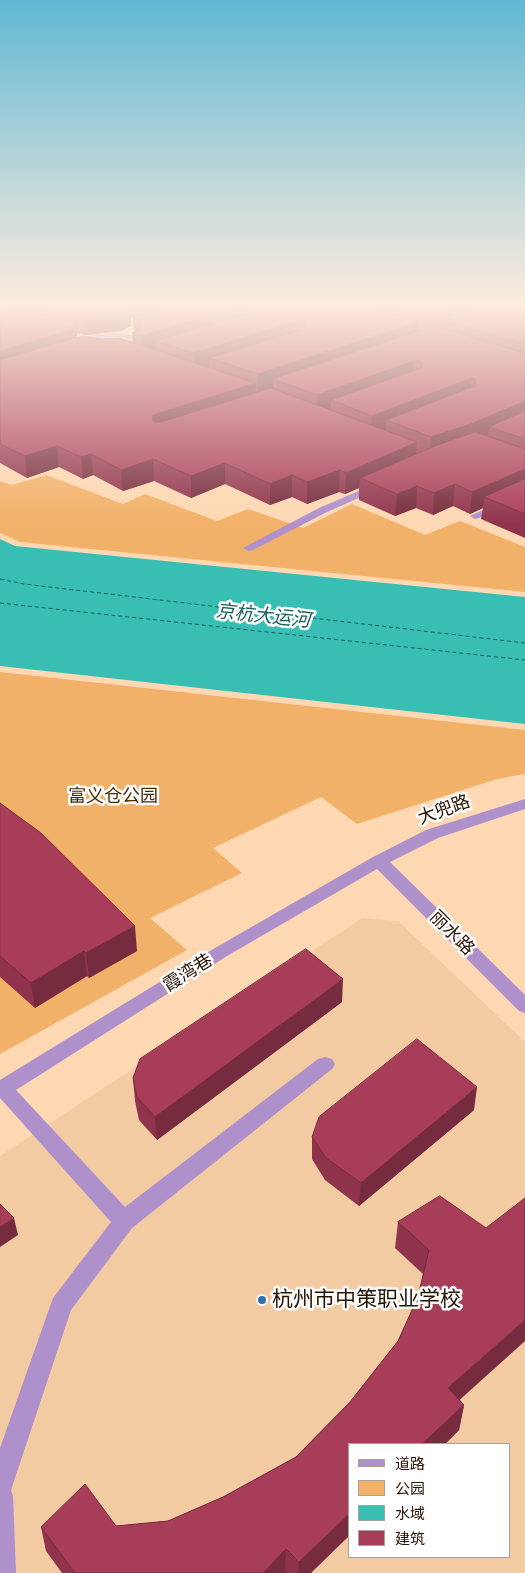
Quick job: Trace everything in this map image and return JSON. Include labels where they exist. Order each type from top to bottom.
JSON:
[{"type":"street","points":[[249,548],[323,510],[385,483]]},
{"type":"street","points":[[475,516],[525,494]]},
{"type":"street","name":"大兜路","points":[[379,861],[432,834],[525,804]]},
{"type":"street","name":"丽水路","points":[[379,861],[525,1006]]},
{"type":"street","name":"霞湾巷","points":[[2,1089],[221,952],[379,861]]},
{"type":"street","points":[[0,1485],[61,1305],[124,1221],[326,1064]]},
{"type":"street","points":[[2,1089],[124,1221]]},
{"type":"street","points":[[0,1496],[2,1573]]},
{"type":"shaded area","name":"杭州市中策职业学校","points":[[362,918],[398,921],[525,1042],[525,1573],[0,1573],[0,1156]]},
{"type":"green space","points":[[46,475],[123,504],[145,494],[217,521],[248,509],[303,528],[352,504],[425,535],[460,521],[525,547],[525,592],[20,542],[0,533],[0,481],[12,485]]},
{"type":"green space","name":"富义仓公园","points":[[0,672],[525,730],[525,774],[497,779],[357,824],[321,797],[213,848],[242,873],[150,918],[187,950],[0,1054]]},
{"type":"water","name":"京杭大运河","points":[[0,539],[15,546],[525,597],[525,724],[0,666]]},
{"type":"building","points":[[0,378],[242,378],[256,383],[153,415],[152,420],[154,422],[161,422],[271,388],[417,442],[346,473],[340,470],[307,482],[292,475],[270,484],[225,463],[191,476],[153,459],[121,470],[91,454],[81,457],[57,446],[25,456],[0,444]]},
{"type":"building","points":[[275,378],[364,378],[317,395],[273,379]]},
{"type":"building","points":[[392,378],[471,378],[372,416],[331,400]]},
{"type":"building","points":[[473,378],[525,378],[525,401],[471,424],[431,437],[386,420],[475,386],[475,379]]},
{"type":"building","points":[[525,411],[525,439],[489,427]]},
{"type":"building","points":[[475,432],[525,449],[525,469],[472,492],[455,484],[434,493],[417,486],[397,494],[360,478],[435,446]]},
{"type":"building","points":[[525,479],[525,514],[484,497]]},
{"type":"building","points":[[0,803],[41,833],[135,926],[86,953],[84,951],[31,983],[0,956]]},
{"type":"building","points":[[306,949],[343,979],[155,1117],[137,1097],[133,1078],[140,1059]]},
{"type":"building","points":[[417,1039],[477,1087],[361,1183],[326,1158],[312,1137],[319,1117]]},
{"type":"building","points":[[440,1196],[486,1228],[525,1198],[525,1320],[448,1388],[464,1405],[423,1443],[348,1443],[348,1515],[299,1562],[286,1549],[263,1573],[75,1573],[41,1527],[85,1484],[116,1526],[168,1521],[223,1497],[296,1457],[350,1402],[398,1341],[418,1297],[429,1250],[398,1222]]},
{"type":"building","points":[[0,1204],[14,1218],[0,1227]]},
{"type":"ferry route","points":[[0,579],[24,584],[525,643]]},
{"type":"ferry route","points":[[0,603],[525,660]]},
{"type":"place","name":"杭州市中策职业学校","points":[[262,1300]]}]
